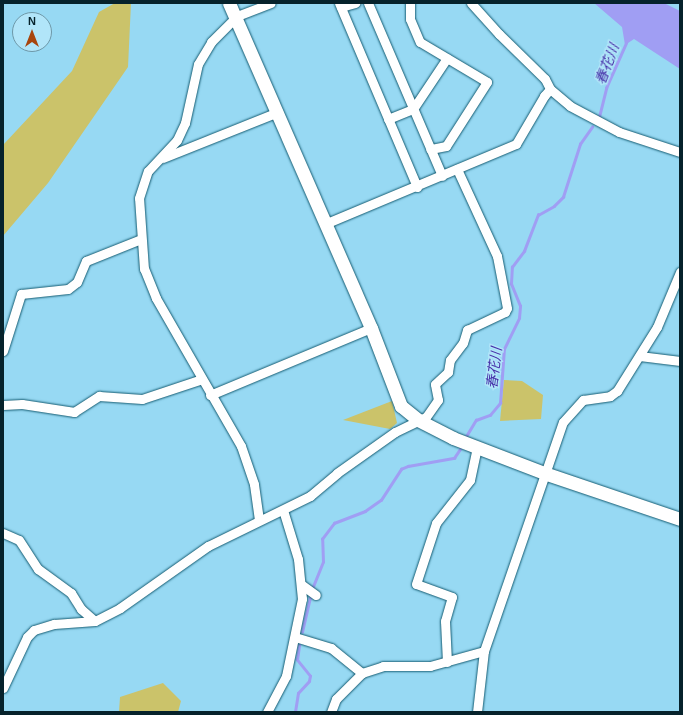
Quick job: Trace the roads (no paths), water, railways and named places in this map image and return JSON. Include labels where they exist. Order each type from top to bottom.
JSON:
[{"type":"street","points":[[230,3],[327,223],[371,328],[401,406],[418,420],[453,438],[544,473],[680,519]]},
{"type":"street","points":[[259,520],[254,484],[241,446],[210,395],[189,352],[151,288],[144,269],[139,198],[141,186],[148,171],[177,140],[185,123],[198,64],[211,42],[237,16],[271,3]]},
{"type":"street","points":[[355,3],[340,5],[417,187]]},
{"type":"street","points":[[368,3],[442,176]]},
{"type":"street","points":[[410,3],[410,19],[420,42],[487,82],[446,146],[430,149]]},
{"type":"street","points":[[471,3],[544,79],[550,89],[570,106],[619,132],[680,152]]},
{"type":"street","points":[[388,119],[413,109],[447,58]]},
{"type":"street","points":[[327,223],[417,187],[516,144],[544,96],[550,89]]},
{"type":"street","points":[[160,159],[278,112]]},
{"type":"street","points":[[3,688],[27,637],[34,630],[54,624],[95,621],[142,596],[208,546],[310,496],[363,455],[418,420],[426,417],[438,400],[435,384],[448,372],[450,360],[463,343],[467,330],[506,312],[507,308],[497,256],[457,169]]},
{"type":"street","points":[[3,351],[21,294],[68,289],[77,282],[86,261],[141,239]]},
{"type":"street","points":[[477,712],[484,651],[544,473],[563,422],[575,406],[583,400],[610,396],[617,391],[657,327],[680,272]]},
{"type":"street","points":[[210,395],[371,328]]},
{"type":"street","points":[[640,356],[680,361]]},
{"type":"street","points":[[3,405],[22,404],[74,412],[99,396],[107,394],[142,399],[202,379]]},
{"type":"street","points":[[447,662],[445,621],[452,597],[416,584],[436,523],[470,480],[475,446]]},
{"type":"street","points":[[266,712],[286,676],[305,588],[283,510]]},
{"type":"street","points":[[3,533],[19,540],[38,569],[71,593],[81,609],[95,621]]},
{"type":"street","points":[[305,588],[316,596]]},
{"type":"street","points":[[295,637],[331,648],[362,672]]},
{"type":"street","points":[[331,712],[336,699],[362,672],[383,666],[430,666],[484,651]]},
{"type":"waterway","name":"春花川","points":[[599,117],[606,88],[626,43]]},
{"type":"waterway","name":"春花川","points":[[465,438],[476,420],[490,415],[500,403],[504,349],[519,318],[520,306],[511,284],[512,267],[524,251],[538,215],[554,206],[563,197],[580,144],[592,127]]},
{"type":"waterway","name":"春花川","points":[[312,589],[323,562],[322,539],[334,523],[365,511],[381,500],[401,469],[408,466],[454,458],[462,446]]},
{"type":"waterway","name":"春花川","points":[[302,632],[311,594]]},
{"type":"waterway","name":"春花川","points":[[295,712],[298,693],[309,681],[310,676],[297,660],[299,645]]}]
